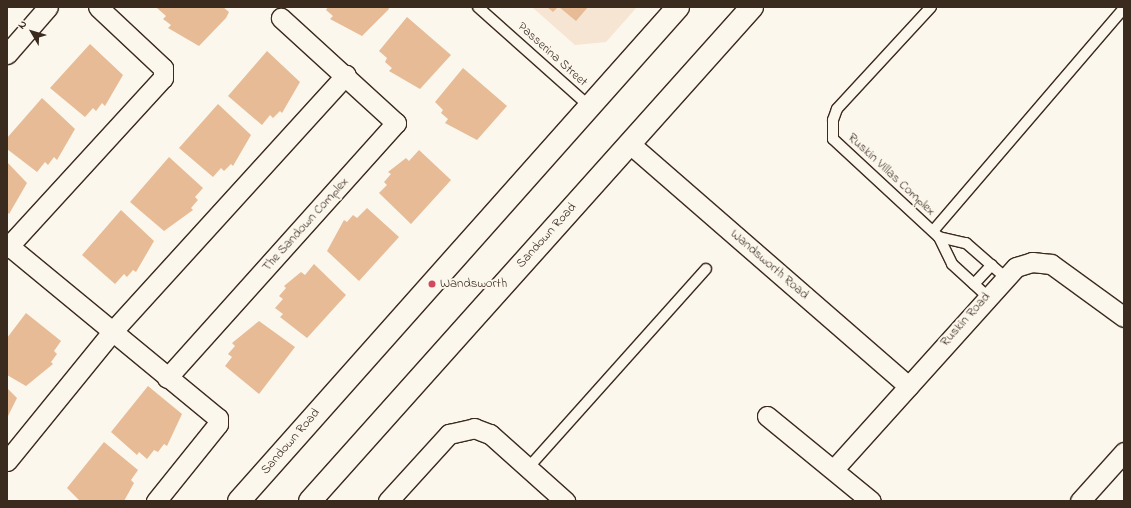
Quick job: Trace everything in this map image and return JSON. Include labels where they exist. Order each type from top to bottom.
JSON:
[{"type":"main road","name":"Sandown Road","points":[[239,501],[678,7]]},
{"type":"main road","name":"Sandown Road","points":[[310,501],[752,7]]},
{"type":"street","points":[[7,54],[48,7]]},
{"type":"street","points":[[98,7],[163,68],[163,78],[8,247],[111,334],[219,421],[156,501]]},
{"type":"street","name":"The Sandown Complex","points":[[167,378],[394,128],[394,119],[281,18]]},
{"type":"street","points":[[7,461],[111,334],[346,75]]},
{"type":"street","name":"Wandsworth Road","points":[[630,144],[908,386]]},
{"type":"street","name":"Ruskin Road","points":[[834,469],[908,386],[981,290],[998,271],[1024,264],[1051,264],[1124,317]]},
{"type":"street","points":[[766,416],[834,469],[871,501]]},
{"type":"street","points":[[388,501],[443,439],[464,428],[490,434],[565,501]]},
{"type":"street","points":[[1080,501],[1124,452]]},
{"type":"lane","name":"Passerina Street","points":[[478,7],[589,106]]},
{"type":"lane","name":"Ruskin Villas Complex","points":[[930,7],[837,109],[832,130],[841,149],[936,234],[952,264],[981,290]]},
{"type":"lane","name":"Ruskin Villas Complex","points":[[936,234],[1124,8]]},
{"type":"lane","name":"Ruskin Villas Complex","points":[[936,234],[966,243],[998,271]]},
{"type":"lane","points":[[528,468],[706,269]]},
{"type":"shaded area","points":[[532,7],[637,7],[606,42],[575,45]]},
{"type":"building","points":[[223,7],[229,12],[226,18],[199,46],[168,28],[171,25],[163,19],[166,16],[157,8]]},
{"type":"building","points":[[328,7],[388,7],[389,9],[362,36],[330,19],[333,16],[326,10]]},
{"type":"building","points":[[547,7],[558,7],[553,12]]},
{"type":"building","points":[[559,7],[588,7],[576,21]]},
{"type":"building","points":[[407,17],[451,55],[420,89],[389,71],[392,68],[385,62],[387,58],[379,51]]},
{"type":"building","points":[[90,44],[123,75],[105,106],[102,103],[96,111],[93,108],[85,117],[50,88]]},
{"type":"building","points":[[267,51],[300,82],[282,113],[280,111],[273,118],[270,115],[262,125],[228,96]]},
{"type":"building","points":[[463,68],[507,106],[477,140],[445,123],[448,119],[441,113],[443,110],[435,102]]},
{"type":"building","points":[[42,98],[75,129],[57,160],[54,157],[48,165],[45,162],[37,172],[7,149],[7,138]]},
{"type":"building","points":[[218,104],[251,135],[233,166],[231,164],[224,171],[221,168],[213,177],[179,148]]},
{"type":"building","points":[[419,150],[451,180],[411,224],[379,193],[387,185],[384,182],[391,174],[388,172],[406,158],[409,161]]},
{"type":"building","points":[[169,157],[203,188],[195,197],[198,200],[191,208],[193,210],[164,231],[130,202]]},
{"type":"building","points":[[7,162],[27,183],[9,214],[7,212]]},
{"type":"building","points":[[367,208],[399,237],[359,281],[327,251],[344,220],[347,222],[353,215],[357,218]]},
{"type":"building","points":[[121,210],[154,241],[136,272],[133,270],[127,277],[124,274],[115,284],[82,255]]},
{"type":"building","points":[[314,264],[346,295],[307,338],[280,317],[283,314],[275,308],[283,299],[279,296],[286,288],[284,286],[301,272],[305,275]]},
{"type":"building","points":[[26,313],[61,341],[54,351],[57,354],[51,362],[53,364],[26,386],[7,375],[7,338]]},
{"type":"building","points":[[259,321],[295,347],[259,394],[225,366],[232,357],[228,354],[235,346],[232,343]]},
{"type":"building","points":[[148,386],[182,414],[167,446],[164,444],[158,452],[154,450],[147,459],[139,452],[137,455],[111,432]]},
{"type":"building","points":[[7,388],[17,398],[7,418]]},
{"type":"building","points":[[104,442],[138,470],[131,480],[134,483],[124,501],[80,501],[67,488]]},
{"type":"place","name":"Wandsworth","points":[[432,284]]}]
